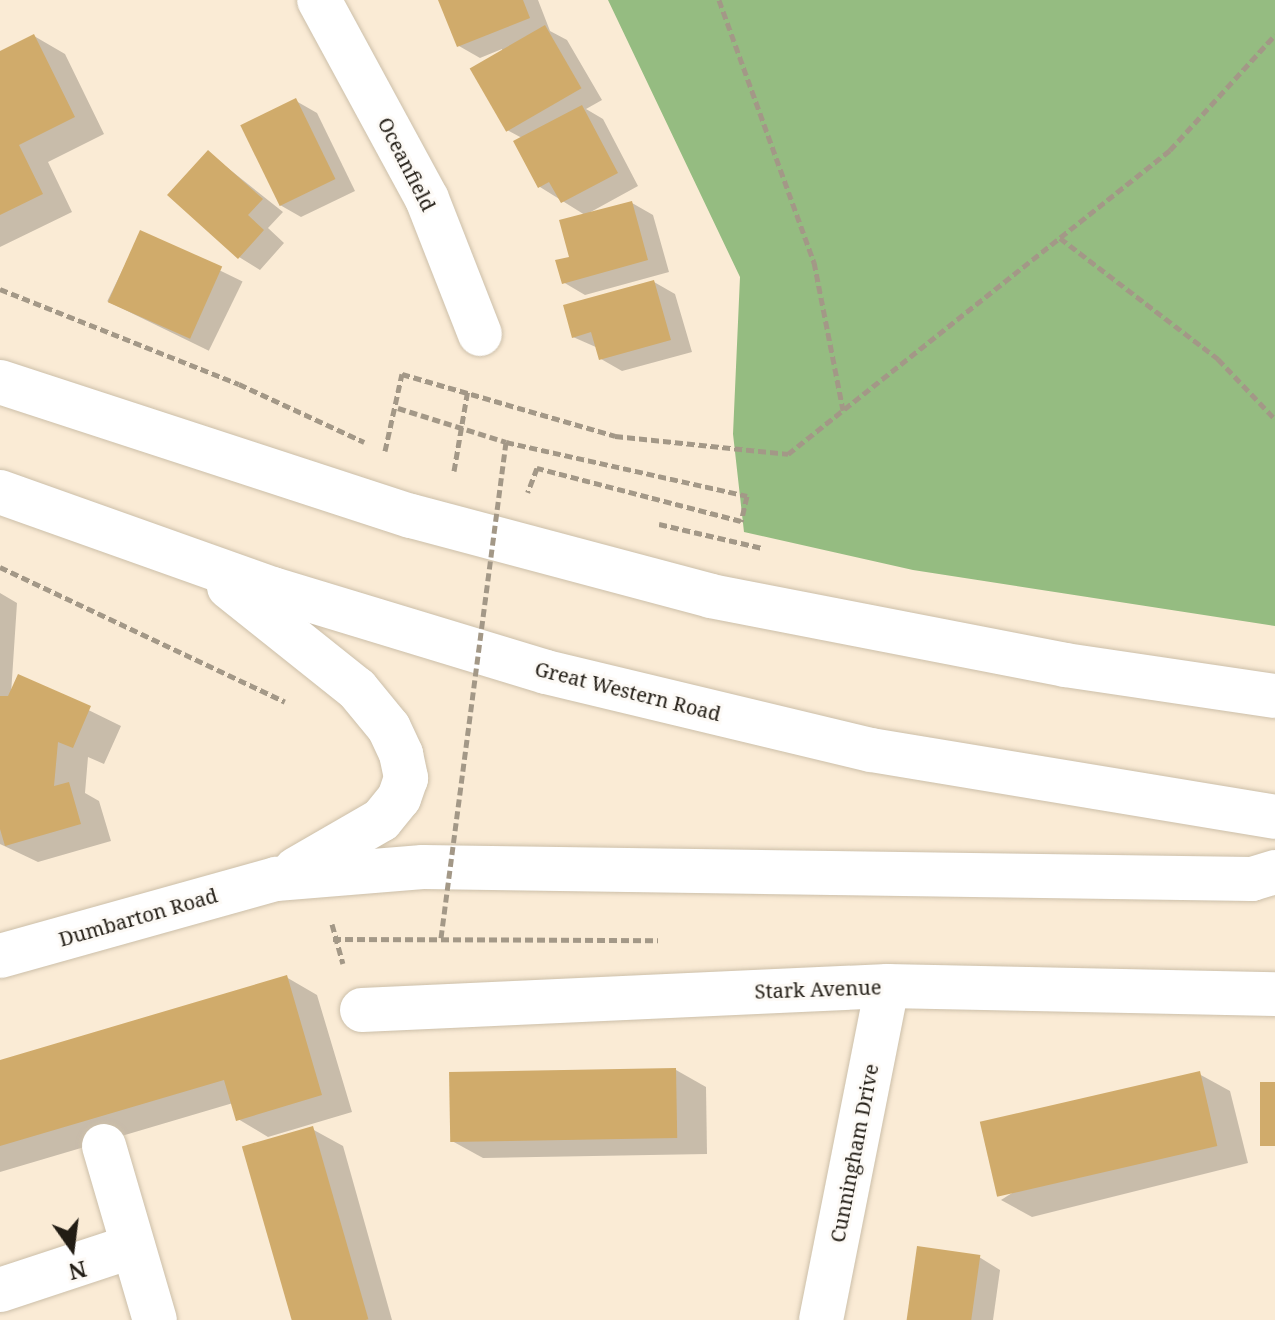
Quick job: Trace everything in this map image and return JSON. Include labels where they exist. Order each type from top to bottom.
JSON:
[{"type":"main road","name":"Oceanfield","points":[[319,0],[427,199],[480,334]]},
{"type":"main road","points":[[0,382],[411,516],[711,596],[1065,665],[1275,696]]},
{"type":"main road","name":"Great Western Road","points":[[0,492],[199,564],[546,672],[856,747],[1275,817]]},
{"type":"main road","points":[[199,564],[357,689],[389,728],[401,754],[406,778],[399,798],[381,820],[276,879]]},
{"type":"main road","points":[[276,879],[423,867],[1252,879],[1275,872]]},
{"type":"main road","name":"Dumbarton Road","points":[[0,956],[276,879]]},
{"type":"main road","name":"Stark Avenue","points":[[362,1010],[887,986],[1275,994]]},
{"type":"main road","name":"Cunningham Drive","points":[[821,1320],[887,986]]},
{"type":"main road","points":[[104,1146],[155,1320]]},
{"type":"main road","points":[[0,1290],[133,1246]]},
{"type":"path","points":[[719,0],[814,262],[843,410]]},
{"type":"path","points":[[385,451],[402,374],[615,436],[788,454],[1170,150],[1275,35]]},
{"type":"path","points":[[1060,238],[1218,359],[1275,419]]},
{"type":"path","points":[[0,289],[239,384],[399,455]]},
{"type":"path","points":[[454,471],[480,334]]},
{"type":"path","points":[[396,407],[506,442],[747,496],[741,521],[537,468],[528,492]]},
{"type":"path","points":[[333,939],[441,938],[506,442]]},
{"type":"path","points":[[440,467],[468,475]]},
{"type":"path","points":[[483,479],[544,496]]},
{"type":"path","points":[[651,522],[775,552]]},
{"type":"path","points":[[0,567],[293,706]]},
{"type":"green space","points":[[608,0],[1275,0],[1275,626],[913,570],[744,532],[733,434],[740,277]]},
{"type":"building","points":[[438,0],[523,0],[530,18],[457,47]]},
{"type":"building","points":[[545,25],[582,88],[506,132],[470,69]]},
{"type":"building","points":[[34,34],[75,117],[19,145],[43,194],[0,215],[0,51]]},
{"type":"building","points":[[296,98],[335,179],[280,206],[240,125]]},
{"type":"building","points":[[582,105],[618,173],[561,203],[549,182],[538,188],[513,141]]},
{"type":"building","points":[[208,150],[263,199],[248,215],[264,230],[238,259],[167,195]]},
{"type":"building","points":[[632,201],[648,260],[562,284],[555,260],[569,257],[559,220]]},
{"type":"building","points":[[140,230],[222,267],[190,339],[108,302]]},
{"type":"building","points":[[654,280],[671,340],[599,360],[591,332],[572,338],[563,305]]},
{"type":"building","points":[[18,674],[91,706],[73,748],[58,742],[54,786],[69,782],[81,824],[5,846],[0,829],[0,696],[8,696]]},
{"type":"building","points":[[287,975],[322,1095],[236,1121],[224,1080],[0,1146],[0,1060]]},
{"type":"building","points":[[676,1068],[677,1138],[450,1142],[449,1072]]},
{"type":"building","points":[[1200,1071],[1217,1146],[997,1197],[980,1122]]},
{"type":"building","points":[[1260,1082],[1275,1082],[1275,1146],[1260,1146]]},
{"type":"building","points":[[313,1126],[368,1319],[292,1320],[242,1146]]},
{"type":"building","points":[[917,1246],[980,1255],[971,1320],[907,1320]]}]
